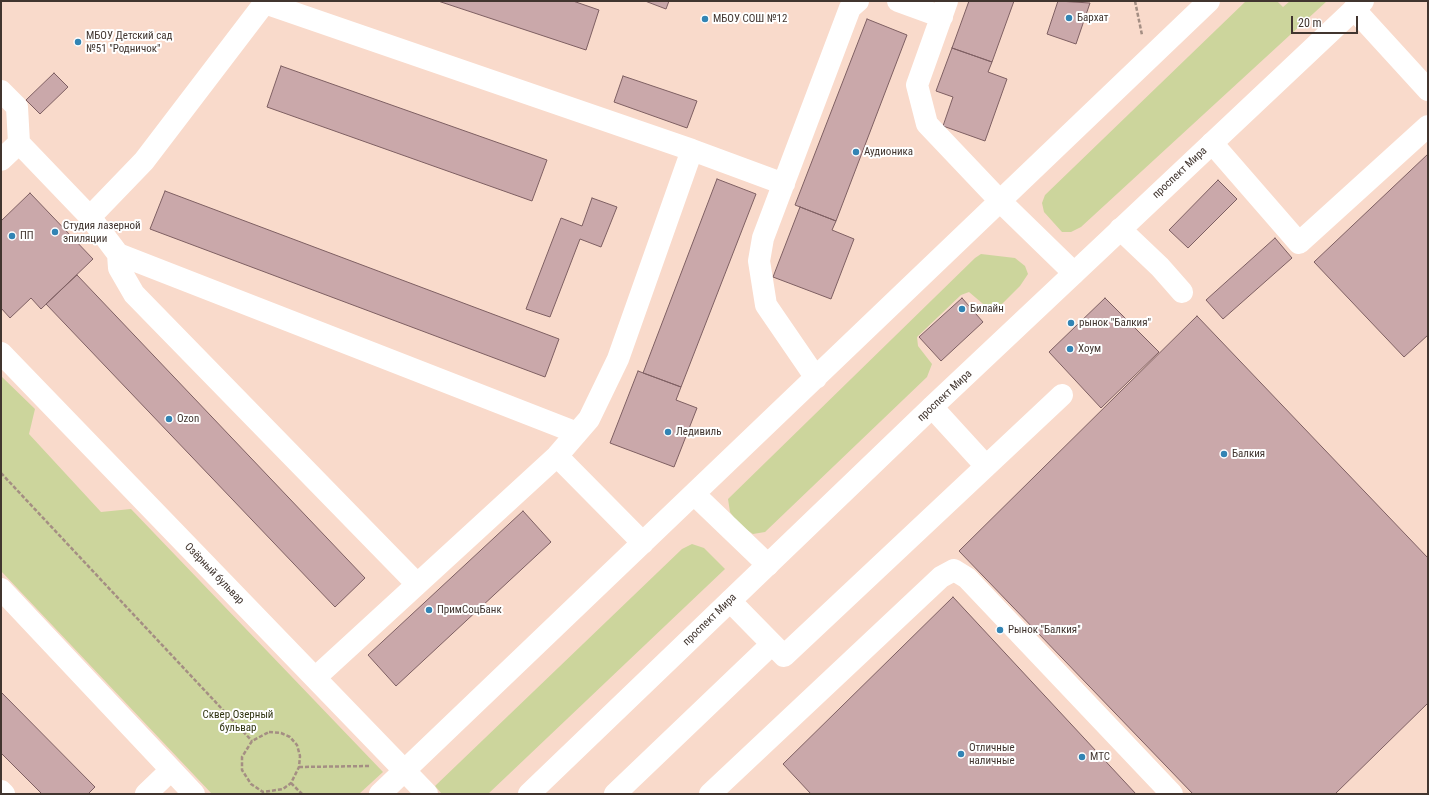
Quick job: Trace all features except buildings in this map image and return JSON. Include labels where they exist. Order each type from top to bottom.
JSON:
[{"type":"street","points":[[816,378],[766,305],[759,261],[763,238],[850,8],[858,1]]},
{"type":"street","points":[[898,1],[945,9],[917,85],[926,124],[1000,202],[1074,273]]},
{"type":"street","points":[[380,794],[1209,1]]},
{"type":"street","points":[[90,217],[144,161],[266,2],[692,150],[784,184]]},
{"type":"street","points":[[1359,5],[1428,90]]},
{"type":"street","name":"проспект Мира","points":[[529,794],[1120,229],[1359,5]]},
{"type":"street","points":[[1,91],[17,106],[19,143],[90,217],[118,254],[577,433]]},
{"type":"street","points":[[1212,143],[1299,243],[1428,126]]},
{"type":"street","points":[[1,160],[19,143]]},
{"type":"street","points":[[315,678],[557,456],[589,419],[618,359],[692,150]]},
{"type":"street","points":[[1120,229],[1160,267],[1182,292]]},
{"type":"street","points":[[118,254],[119,268],[134,294],[417,584]]},
{"type":"street","name":"Озёрный бульвар","points":[[1,353],[427,794]]},
{"type":"street","points":[[730,601],[784,656],[985,465],[1062,395]]},
{"type":"street","points":[[932,408],[985,465]]},
{"type":"street","points":[[557,456],[643,543]]},
{"type":"street","points":[[694,494],[768,565]]},
{"type":"street","points":[[710,794],[941,577],[954,570],[967,578],[1172,794]]},
{"type":"street","points":[[1,589],[194,794]]},
{"type":"street","points":[[615,794],[772,644]]},
{"type":"street","points":[[146,794],[171,770]]},
{"type":"street","points":[[1,791],[4,794]]},
{"type":"path","points":[[1135,1],[1147,61]]},
{"type":"path","points":[[1,473],[252,741]]},
{"type":"path","points":[[269,732],[281,733],[290,737],[297,745],[300,756],[299,767],[291,783],[274,793],[263,792],[251,784],[242,770],[242,757],[252,741],[269,732]]},
{"type":"path","points":[[291,783],[302,794]]},
{"type":"green space","points":[[1246,1],[1277,1],[1283,7],[1290,1],[1327,1],[1081,227],[1071,232],[1062,232],[1044,212],[1042,203],[1045,195]]},
{"type":"green space","points":[[981,254],[1015,258],[1025,266],[1028,274],[1020,286],[997,309],[989,309],[969,292],[961,295],[917,337],[918,346],[932,364],[927,377],[765,532],[753,534],[739,525],[730,512],[728,499],[975,258]]},
{"type":"green space","name":"Сквер Озерный бульвар","points":[[1,376],[35,409],[29,434],[101,512],[131,509],[383,772],[359,794],[212,794],[1,571]]},
{"type":"green space","points":[[692,544],[704,548],[725,569],[488,794],[442,794],[435,786],[682,549]]},
{"type":"place","name":"Бархат","points":[[1069,18]]},
{"type":"place","name":"МБОУ СОШ №12","points":[[705,19]]},
{"type":"place","name":"МБОУ Детский сад №51 \"Родничок\"","points":[[78,42]]},
{"type":"place","name":"Аудионика","points":[[856,152]]},
{"type":"place","name":"Студия лазерной эпиляции","points":[[55,232]]},
{"type":"place","name":"ПП","points":[[12,236]]},
{"type":"place","name":"Билайн","points":[[962,309]]},
{"type":"place","name":"рынок \"Балкия\"","points":[[1071,323]]},
{"type":"place","name":"Хоум","points":[[1070,349]]},
{"type":"place","name":"Ozon","points":[[169,419]]},
{"type":"place","name":"Ледивиль","points":[[668,432]]},
{"type":"place","name":"Балкия","points":[[1224,454]]},
{"type":"place","name":"ПримСоцБанк","points":[[429,610]]},
{"type":"place","name":"Рынок \"Балкия\"","points":[[1000,630]]},
{"type":"place","name":"Отличные наличные","points":[[961,754]]},
{"type":"place","name":"МТС","points":[[1082,757]]}]
